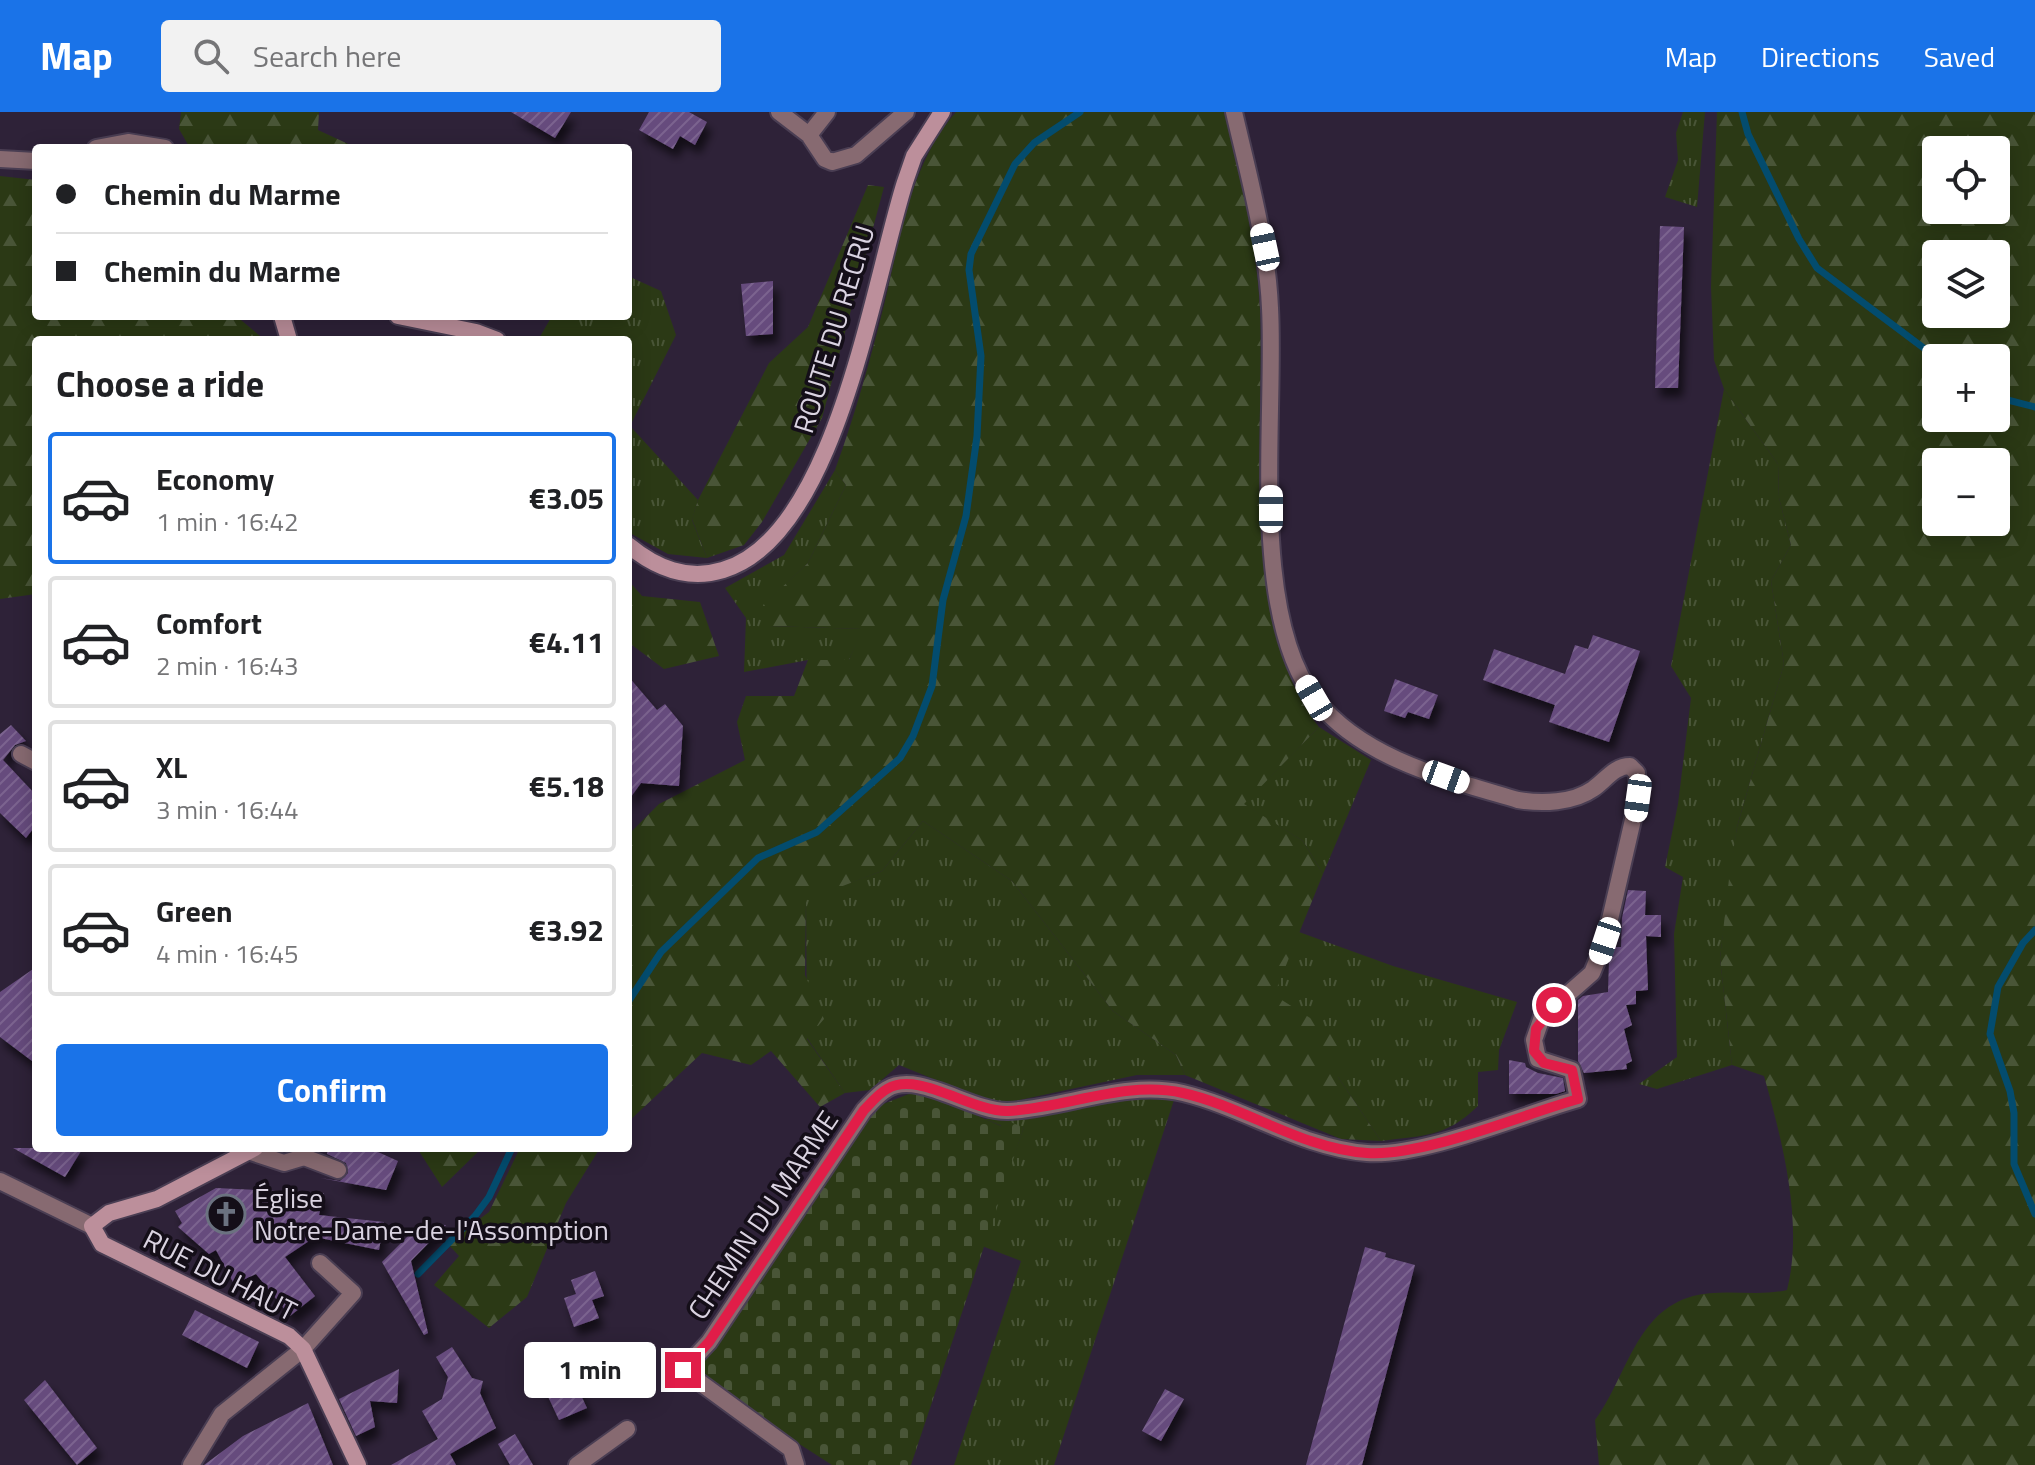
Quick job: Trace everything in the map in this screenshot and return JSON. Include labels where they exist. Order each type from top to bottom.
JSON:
[{"type":"street","points":[[779,112],[809,135],[825,159],[841,162],[856,155],[906,112]]},
{"type":"street","points":[[809,135],[827,112]]},
{"type":"street","name":"ROUTE DU RECRU","points":[[632,547],[670,571],[712,574],[751,558],[785,523],[804,494],[834,428],[861,348],[905,182],[914,156],[941,112]]},
{"type":"street","name":"CHEMIN DU MARME","points":[[796,1465],[791,1449],[683,1370],[709,1342],[864,1110],[887,1088],[905,1083],[919,1085],[982,1110],[1008,1111],[1153,1089],[1181,1093],[1332,1148],[1368,1153],[1420,1147],[1578,1099],[1572,1070],[1538,1059],[1534,1040],[1542,1017],[1598,964],[1634,821],[1639,786],[1637,773],[1630,766],[1621,766],[1593,789],[1576,798],[1535,803],[1518,800],[1391,757],[1335,721],[1314,698],[1292,652],[1277,586],[1271,509],[1270,309],[1265,247],[1234,112]]},
{"type":"street","points":[[117,144],[140,144]]},
{"type":"street","points":[[0,159],[32,161]]},
{"type":"street","points":[[418,320],[486,336]]},
{"type":"street","points":[[21,754],[32,760]]},
{"type":"street","points":[[0,1181],[92,1226],[109,1213],[157,1199],[249,1152]]},
{"type":"street","points":[[258,1152],[284,1163],[304,1157],[338,1170]]},
{"type":"street","name":"RUE DU HAUT","points":[[92,1226],[102,1244],[289,1336],[303,1349],[358,1465]]},
{"type":"street","points":[[191,1465],[222,1414],[303,1349],[353,1293],[320,1263]]},
{"type":"street","points":[[577,1465],[627,1429]]},
{"type":"green space","points":[[181,112],[319,112],[318,130],[348,144],[188,144],[179,129]]},
{"type":"green space","points":[[956,112],[1224,112],[1247,210],[1258,286],[1261,527],[1266,583],[1276,636],[1293,684],[1319,727],[1244,804],[1303,841],[1323,874],[1274,995],[1329,1030],[1338,1042],[1338,1077],[1381,1141],[1341,1139],[1185,1075],[1176,1055],[1113,1011],[1012,881],[923,821],[882,871],[806,900],[805,975],[824,1019],[807,1039],[845,1093],[820,1107],[771,1051],[751,1065],[702,1053],[632,1118],[632,831],[659,804],[745,760],[737,722],[746,696],[794,696],[808,660],[849,660],[862,629],[769,626],[763,605],[808,563],[846,485],[835,470],[868,367],[909,203],[917,179],[940,133]]},
{"type":"green space","points":[[1683,112],[1705,112],[1697,207],[1665,197],[1678,160],[1676,133]]},
{"type":"green space","points":[[1717,112],[2035,112],[2035,1465],[1599,1465],[1595,1420],[1634,1348],[1658,1316],[1673,1304],[1693,1296],[1787,1290],[1792,1264],[1792,1210],[1778,1127],[1764,1076],[1732,1065],[1720,958],[1737,827],[1784,664],[1771,581],[1791,545],[1779,498],[1778,464],[1724,389],[1714,360],[1711,287]]},
{"type":"green space","points":[[0,176],[32,180],[32,320],[241,320],[260,336],[32,336],[32,595],[0,599]]},
{"type":"green space","points":[[868,185],[884,187],[822,418],[762,522],[744,545],[707,558],[692,519],[698,500],[769,363],[808,327]]},
{"type":"green space","points":[[632,278],[661,291],[676,335],[632,422],[632,336],[540,336],[550,320],[632,320]]},
{"type":"green space","points":[[1724,389],[1778,464],[1779,498],[1791,545],[1771,581],[1784,664],[1737,827],[1720,958],[1732,1065],[1657,1089],[1639,1084],[1677,1057],[1674,934],[1683,877],[1665,867],[1678,804],[1691,698],[1671,666]]},
{"type":"green space","points":[[632,428],[698,500],[692,520],[707,558],[668,554],[632,534]]},
{"type":"green space","points":[[835,470],[846,485],[808,563],[764,605],[770,626],[863,629],[849,660],[808,660],[744,672],[746,618],[725,588],[784,555]]},
{"type":"green space","points":[[632,585],[642,596],[700,602],[719,656],[664,669],[632,645]]},
{"type":"green space","points":[[1319,727],[1371,760],[1323,874],[1303,841],[1243,804]]},
{"type":"green space","points":[[923,821],[1012,881],[1113,1011],[1176,1055],[1185,1075],[1137,1075],[1015,1101],[988,1101],[899,1065],[870,1090],[845,1093],[807,1038],[806,899],[882,871]]},
{"type":"green space","points":[[1299,932],[1393,966],[1517,1002],[1499,1050],[1498,1070],[1478,1072],[1478,1106],[1444,1130],[1381,1141],[1338,1077],[1338,1042],[1273,995]]},
{"type":"green space","points":[[919,1090],[1001,1126],[1004,1120],[1024,1127],[911,1465],[832,1465],[737,1404],[702,1372],[701,1362],[873,1108]]},
{"type":"green space","points":[[1125,1097],[1174,1100],[1054,1465],[954,1465],[1021,1261],[982,1246],[1024,1127],[1002,1126],[985,1119],[1080,1107]]},
{"type":"green space","points":[[420,1152],[478,1152],[442,1187]]},
{"type":"green space","points":[[518,1152],[598,1152],[566,1203],[527,1297],[489,1328],[434,1285],[459,1256],[447,1243],[489,1212]]},
{"type":"building","points":[[511,112],[571,112],[555,138]]},
{"type":"building","points":[[649,112],[689,112],[707,122],[695,145],[680,136],[673,149],[639,130]]},
{"type":"building","points":[[1660,226],[1684,227],[1678,388],[1655,388]]},
{"type":"building","points":[[773,281],[773,334],[746,336],[741,284]]},
{"type":"building","points":[[1593,635],[1640,651],[1609,742],[1549,722],[1555,705],[1483,680],[1494,649],[1565,674],[1575,645],[1588,649]]},
{"type":"building","points":[[1395,679],[1438,695],[1429,719],[1408,712],[1405,718],[1384,711]]},
{"type":"building","points":[[632,681],[657,710],[665,704],[683,726],[679,786],[641,783],[632,795]]},
{"type":"building","points":[[11,725],[26,741],[15,745],[3,760],[32,791],[32,830],[26,838],[0,813],[0,734]]},
{"type":"building","points":[[1628,890],[1646,891],[1645,915],[1661,915],[1661,937],[1646,936],[1648,990],[1636,991],[1636,1004],[1626,1005],[1632,1025],[1624,1029],[1632,1061],[1626,1064],[1627,1069],[1584,1073],[1578,1061],[1578,1000],[1583,996],[1608,992],[1609,960],[1615,947],[1621,947],[1622,918]]},
{"type":"building","points":[[32,970],[32,1061],[0,1037],[0,992]]},
{"type":"building","points":[[1509,1060],[1525,1063],[1526,1067],[1538,1073],[1563,1078],[1565,1091],[1556,1094],[1509,1094]]},
{"type":"building","points":[[13,1148],[32,1148],[32,1152],[81,1152],[65,1177]]},
{"type":"building","points":[[378,1152],[398,1161],[386,1190],[320,1178],[340,1181],[348,1173],[346,1163],[327,1154]]},
{"type":"building","points":[[216,1188],[324,1193],[319,1215],[384,1222],[379,1250],[315,1237],[285,1257],[315,1296],[290,1316],[256,1274],[234,1284],[216,1250],[209,1254],[178,1227],[182,1223],[175,1211]]},
{"type":"building","points":[[420,1224],[446,1225],[411,1261],[428,1333],[424,1335],[382,1262]]},
{"type":"building","points":[[1365,1247],[1386,1253],[1385,1257],[1415,1265],[1362,1465],[1306,1465]]},
{"type":"building","points":[[595,1271],[604,1296],[592,1300],[599,1318],[574,1327],[564,1298],[576,1294],[571,1280]]},
{"type":"building","points":[[195,1310],[259,1342],[247,1368],[182,1335]]},
{"type":"building","points":[[452,1347],[472,1378],[483,1381],[480,1393],[496,1428],[450,1454],[456,1465],[391,1465],[438,1439],[422,1411],[442,1399],[448,1377],[436,1357]]},
{"type":"building","points":[[563,1357],[587,1408],[559,1420],[536,1371]]},
{"type":"building","points":[[399,1369],[397,1403],[370,1401],[375,1427],[356,1436],[339,1399]]},
{"type":"building","points":[[45,1380],[97,1448],[77,1465],[24,1400]]},
{"type":"building","points":[[1165,1389],[1184,1399],[1161,1441],[1142,1431]]},
{"type":"building","points":[[308,1403],[333,1465],[204,1465],[243,1436]]},
{"type":"building","points":[[515,1434],[533,1465],[510,1465],[498,1444]]},
{"type":"waterway","points":[[632,996],[661,952],[758,858],[817,832],[900,758],[913,736],[932,686],[943,600],[966,516],[977,436],[981,356],[969,270],[971,254],[1015,164],[1034,143],[1080,112]]},
{"type":"waterway","points":[[1742,112],[1748,134],[1799,239],[1817,268],[1922,347]]},
{"type":"waterway","points":[[2010,401],[2035,407]]},
{"type":"waterway","points":[[2035,930],[2023,943],[1998,987],[1990,1034],[2010,1091],[2014,1113],[2014,1164],[2035,1214]]},
{"type":"waterway","points":[[418,1274],[475,1216],[489,1197],[510,1152]]},
{"type":"place","name":"Église Notre-Dame-de-l'Assomption","points":[[226,1214]]},
{"type":"route","points":[[683,1370],[709,1342],[864,1110],[887,1088],[905,1083],[919,1085],[982,1110],[1008,1111],[1153,1089],[1209,1101],[1332,1148],[1368,1153],[1394,1152],[1578,1099],[1572,1070],[1544,1063],[1534,1051],[1536,1029],[1554,1005]]}]
